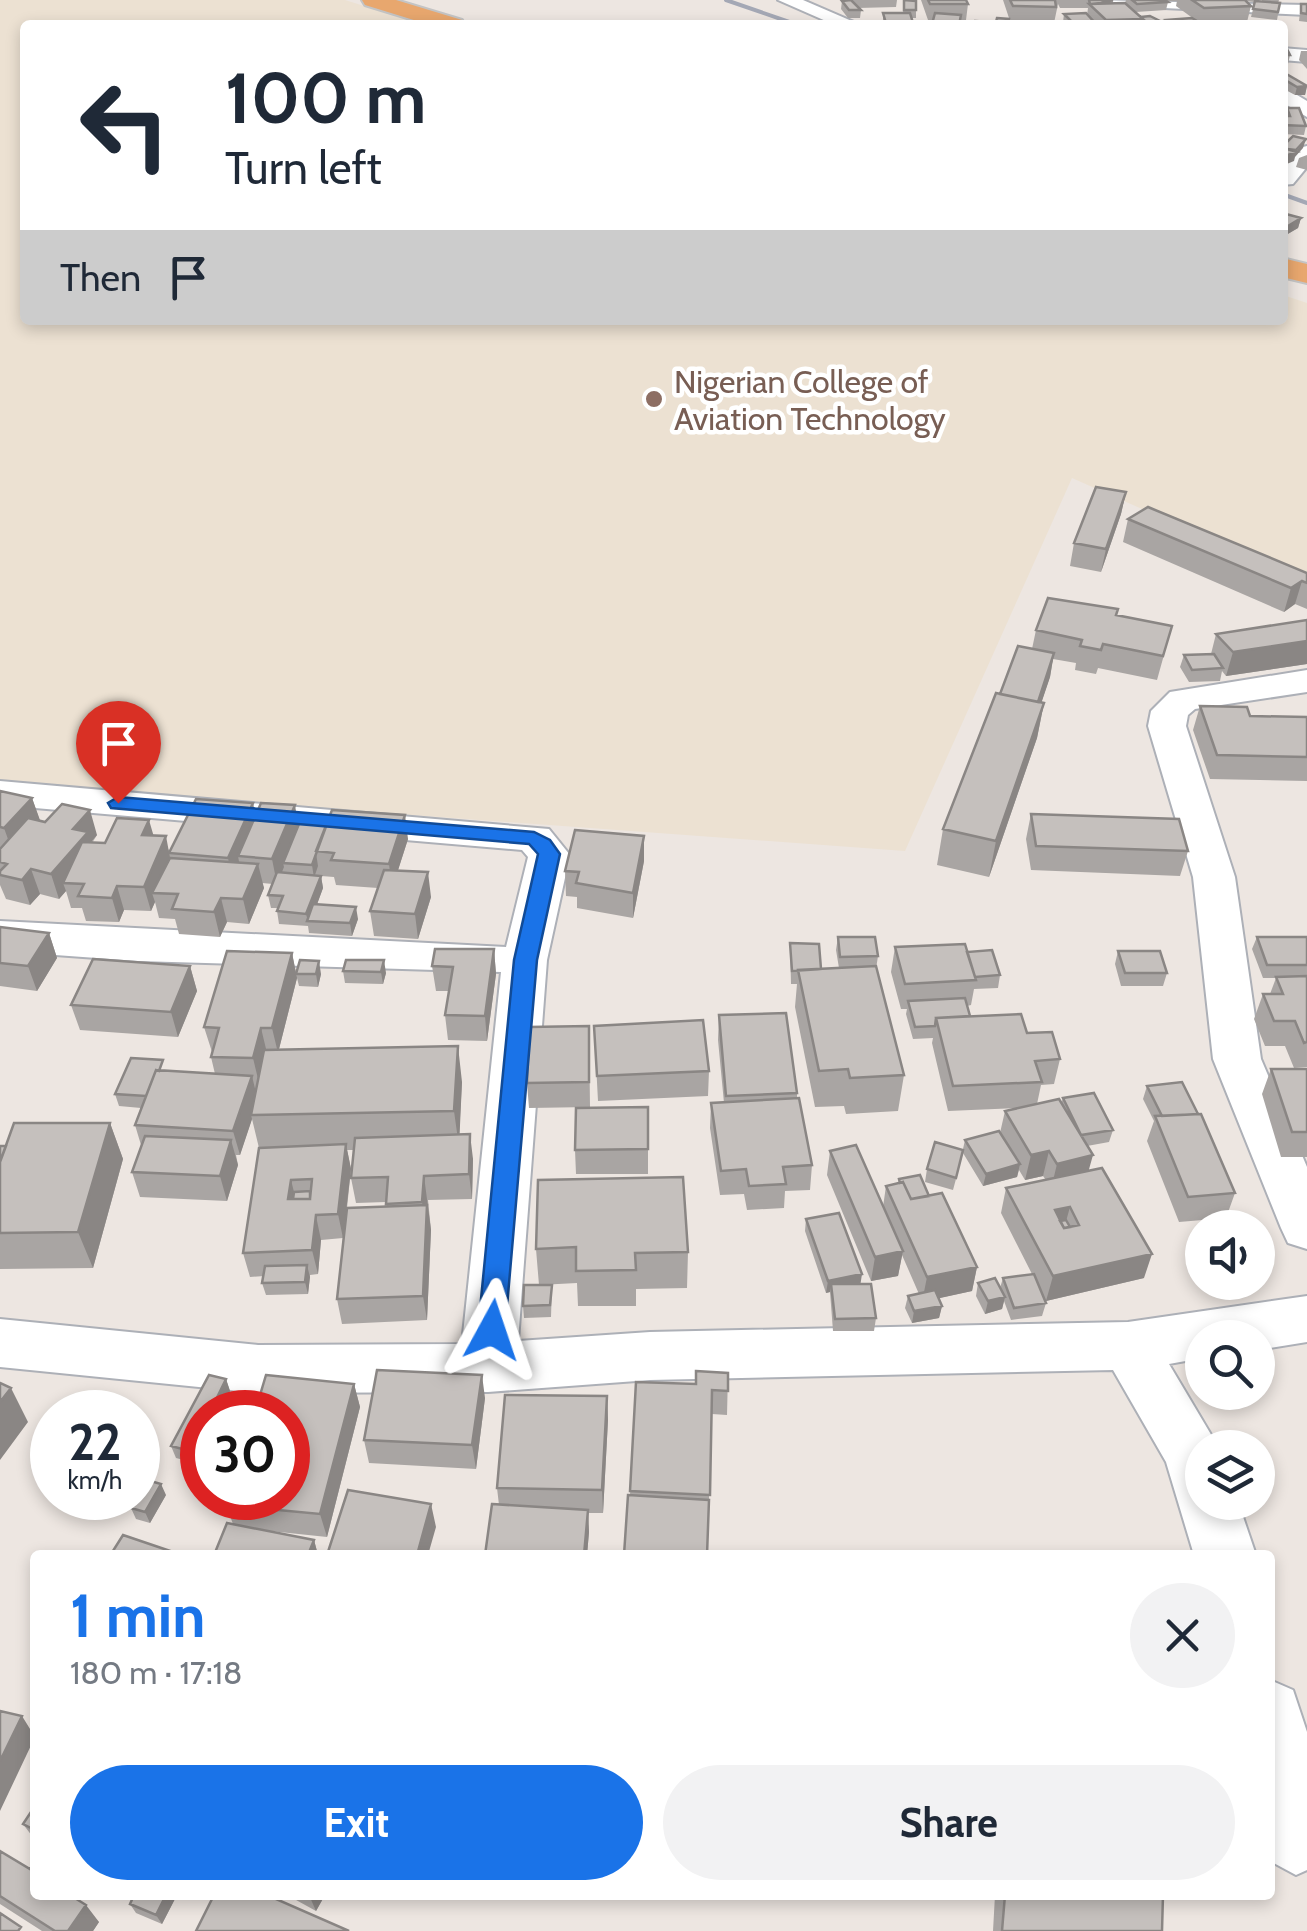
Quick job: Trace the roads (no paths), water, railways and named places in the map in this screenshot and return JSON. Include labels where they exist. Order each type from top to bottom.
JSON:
[{"type":"highway","points":[[373,0],[438,20]]},
{"type":"highway","points":[[402,0],[467,20]]},
{"type":"street","points":[[788,0],[801,0]]},
{"type":"street","points":[[788,0],[839,20]]},
{"type":"street","points":[[1102,0],[1307,10]]},
{"type":"street","points":[[1163,1],[1192,20]]},
{"type":"street","points":[[1291,181],[1307,153]]},
{"type":"street","points":[[1307,681],[1183,700],[1170,710],[1167,726],[1214,877],[1237,1059],[1307,1228]]},
{"type":"street","points":[[0,793],[534,838],[549,854],[526,960],[488,1368]]},
{"type":"street","points":[[0,936],[138,946],[526,960]]},
{"type":"street","points":[[0,1343],[258,1369],[488,1368],[650,1356],[1128,1346],[1307,1319]]},
{"type":"street","points":[[1128,1346],[1185,1442]]},
{"type":"street","points":[[1214,1520],[1223,1550]]},
{"type":"street","points":[[1275,1737],[1296,1840]]},
{"type":"railway","points":[[726,0],[784,20]]},
{"type":"railway","points":[[1288,196],[1307,203]]},
{"type":"place","name":"Nigerian College of Aviation Technology","points":[[654,399]]}]
